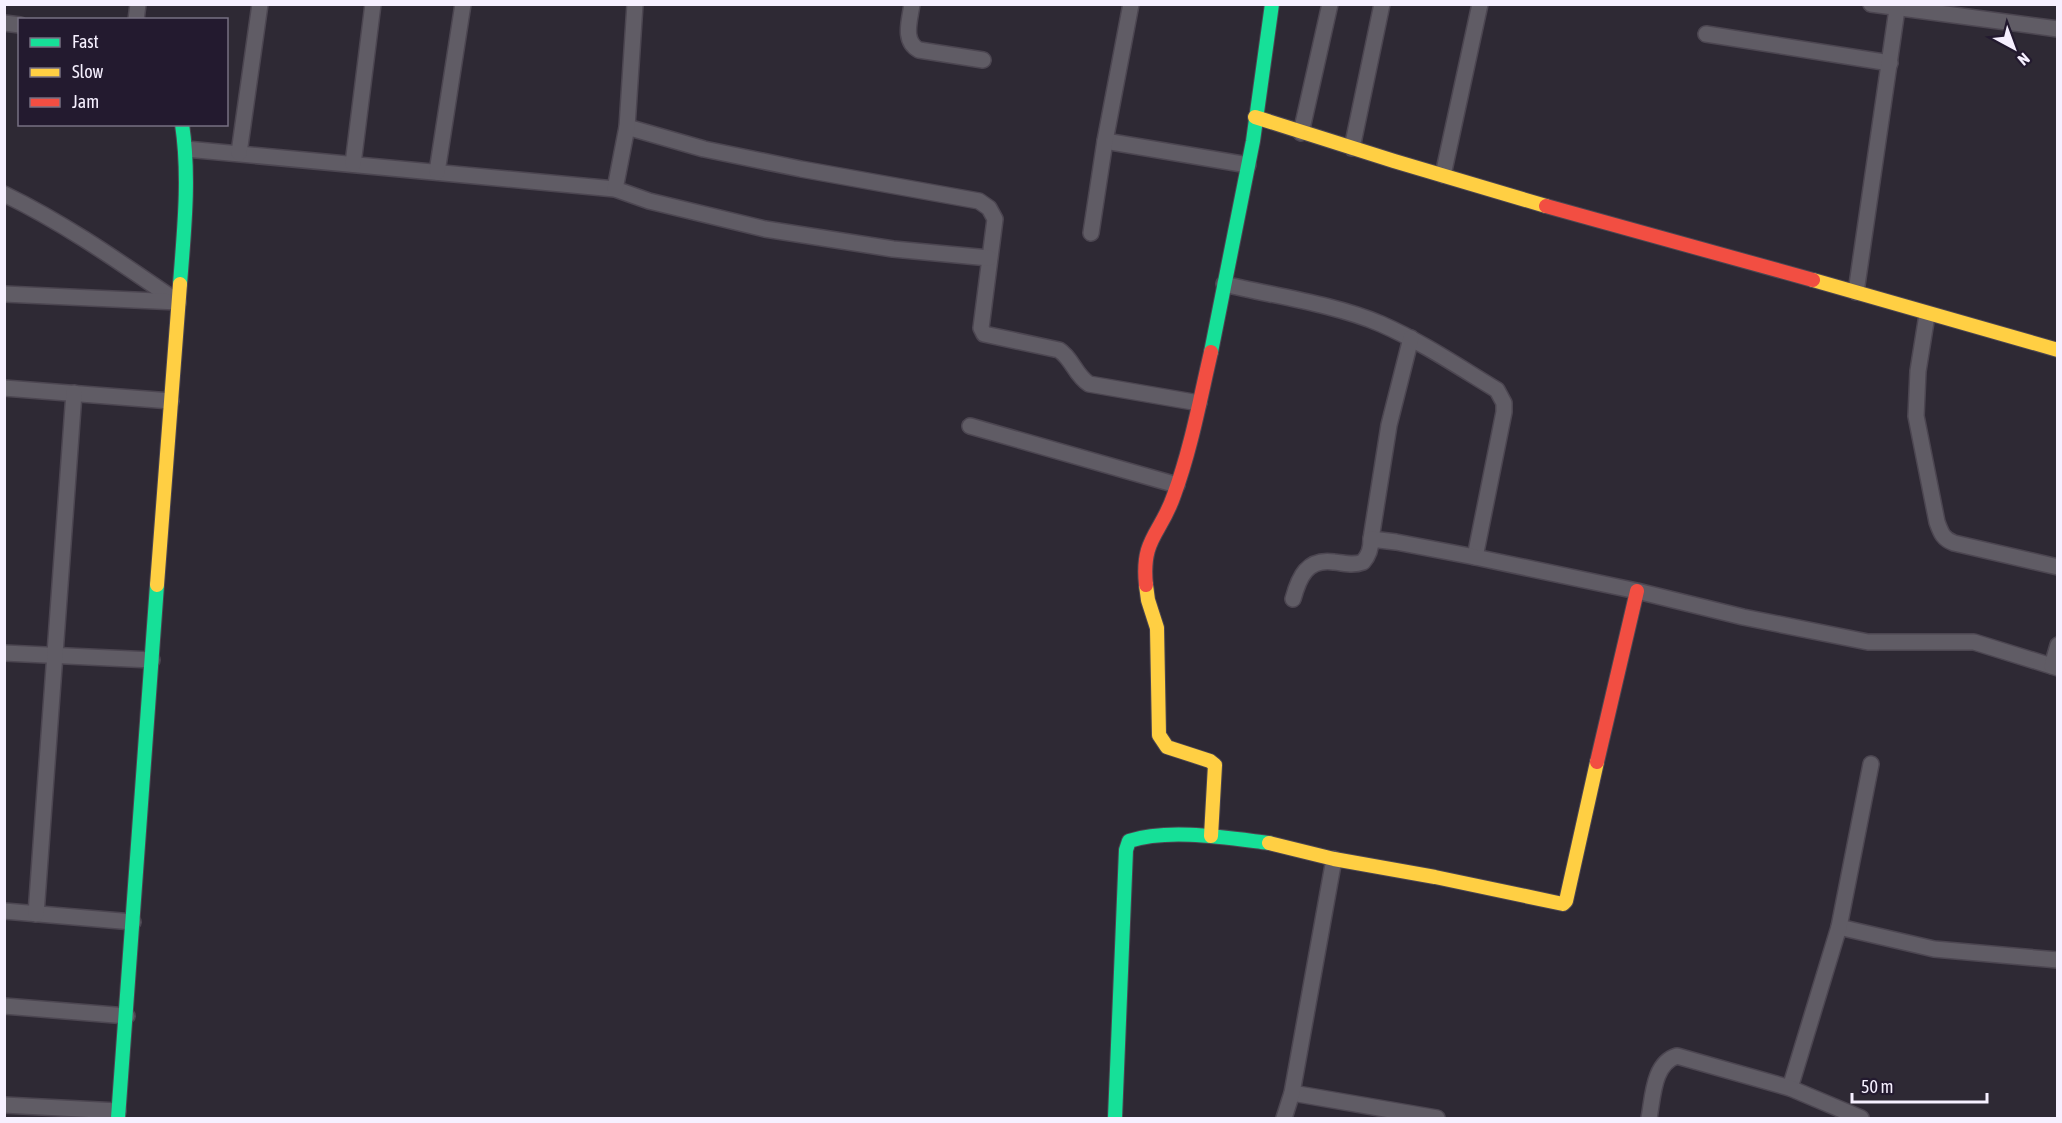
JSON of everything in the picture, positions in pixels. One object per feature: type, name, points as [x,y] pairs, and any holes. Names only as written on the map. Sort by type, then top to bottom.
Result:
[{"type":"street","points":[[239,153],[260,4]]},
{"type":"street","points":[[352,164],[373,4]]},
{"type":"street","points":[[437,172],[463,4]]},
{"type":"street","points":[[615,189],[627,127],[635,4]]},
{"type":"street","points":[[912,4],[909,42],[913,46],[919,50],[983,60]]},
{"type":"street","points":[[1091,233],[1105,141],[1131,4]]},
{"type":"street","points":[[1211,836],[1215,765],[1210,761],[1167,747],[1159,735],[1160,655],[1157,628],[1148,600],[1144,566],[1151,539],[1174,497],[1216,332],[1248,165],[1272,4]]},
{"type":"street","points":[[1301,133],[1330,4]]},
{"type":"street","points":[[1352,148],[1382,4]]},
{"type":"street","points":[[1443,175],[1480,4]]},
{"type":"street","points":[[1871,4],[2058,29]]},
{"type":"street","points":[[1856,292],[1897,9]]},
{"type":"street","points":[[1706,34],[1890,63]]},
{"type":"street","points":[[1255,117],[1301,133],[1595,220],[2058,350]]},
{"type":"street","points":[[4,1105],[24,1112],[118,1115],[186,198],[186,149],[182,126]]},
{"type":"street","points":[[627,127],[704,148],[801,169],[979,201],[989,208],[995,219],[981,328],[986,335],[1059,350],[1066,355],[1078,374],[1089,384],[1199,402]]},
{"type":"street","points":[[1105,141],[1248,165]]},
{"type":"street","points":[[186,149],[615,189],[649,201],[765,229],[893,249],[989,258]]},
{"type":"street","points":[[4,194],[37,209],[75,232],[178,302]]},
{"type":"street","points":[[1224,284],[1348,313],[1380,324],[1411,338],[1497,390],[1504,403],[1504,412],[1475,557]]},
{"type":"street","points":[[4,294],[178,302]]},
{"type":"street","points":[[1927,315],[1918,371],[1916,416],[1936,522],[1941,534],[1946,540],[1954,543],[2058,567]]},
{"type":"street","points":[[1293,599],[1298,578],[1309,567],[1325,561],[1345,564],[1363,562],[1368,556],[1371,549],[1389,425],[1411,338]]},
{"type":"street","points":[[4,388],[171,401]]},
{"type":"street","points":[[36,914],[74,393]]},
{"type":"street","points":[[970,426],[1177,485]]},
{"type":"street","points":[[1371,539],[1475,557],[1638,591],[1743,617],[1868,642],[1974,642],[2055,667],[2058,645]]},
{"type":"street","points":[[1115,1119],[1126,850],[1129,842],[1144,836],[1211,836],[1281,845],[1334,859],[1435,877],[1560,904],[1565,903],[1638,591]]},
{"type":"street","points":[[4,653],[152,660]]},
{"type":"street","points":[[1790,1088],[1839,927],[1871,764]]},
{"type":"street","points":[[1284,1119],[1292,1093],[1334,859]]},
{"type":"street","points":[[4,911],[133,922]]},
{"type":"street","points":[[1839,927],[1934,949],[2058,960]]},
{"type":"street","points":[[4,1006],[127,1016]]},
{"type":"street","points":[[1649,1119],[1660,1070],[1663,1064],[1677,1056],[1790,1088],[1861,1119]]},
{"type":"street","points":[[1292,1093],[1437,1119]]},
{"type":"traffic: fast","points":[[1211,352],[1253,141],[1272,4]]},
{"type":"traffic: fast","points":[[180,284],[186,184],[182,126]]},
{"type":"traffic: fast","points":[[118,1118],[157,585]]},
{"type":"traffic: fast","points":[[1115,1118],[1126,850],[1129,841],[1145,837],[1180,835],[1269,843]]},
{"type":"traffic: slow","points":[[1255,117],[1546,206]]},
{"type":"traffic: slow","points":[[1813,280],[2058,350]]},
{"type":"traffic: slow","points":[[157,585],[180,284]]},
{"type":"traffic: slow","points":[[1146,585],[1157,628],[1159,735],[1167,747],[1210,761],[1215,765],[1211,836]]},
{"type":"traffic: slow","points":[[1269,843],[1334,859],[1435,877],[1563,904],[1566,901],[1597,762]]},
{"type":"traffic: jam","points":[[1546,206],[1813,280]]},
{"type":"traffic: jam","points":[[1146,585],[1145,569],[1149,546],[1169,508],[1180,478],[1211,352]]},
{"type":"traffic: jam","points":[[1597,762],[1637,591]]}]
